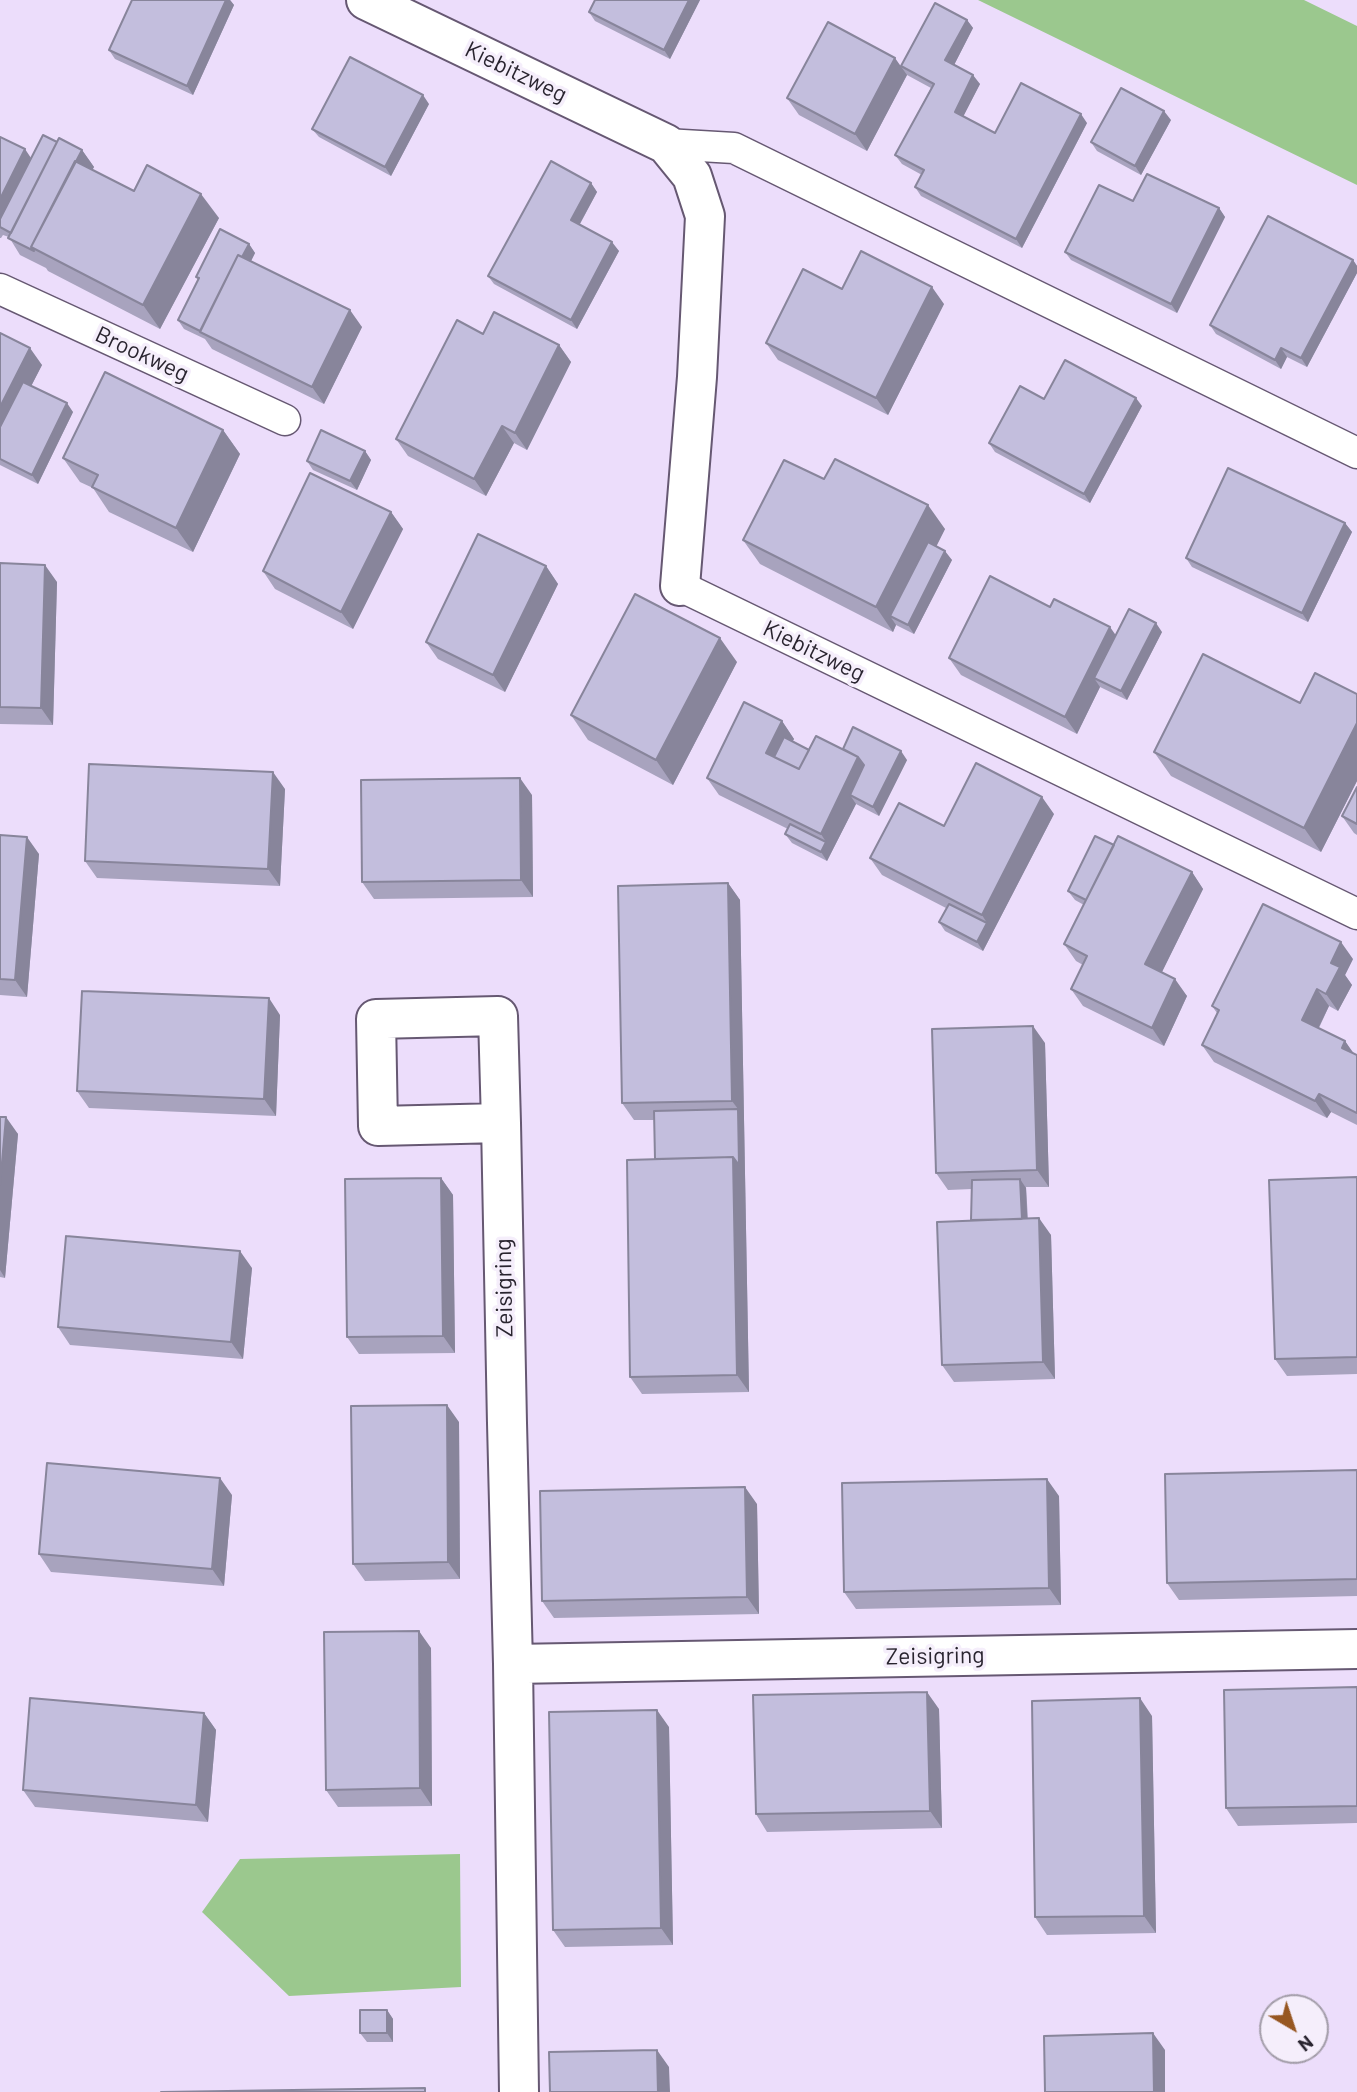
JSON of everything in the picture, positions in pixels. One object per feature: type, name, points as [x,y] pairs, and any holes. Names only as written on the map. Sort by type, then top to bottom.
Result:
[{"type":"street","name":"Kiebitzweg","points":[[366,0],[666,144],[692,176],[705,216],[697,377],[680,586]]},
{"type":"street","name":"Zeisigring","points":[[501,1123],[519,2092]]},
{"type":"street","name":"Zeisigring","points":[[513,1664],[1357,1649]]},
{"type":"lane","name":"Kiebitzweg","points":[[666,144],[734,148],[1357,453]]},
{"type":"lane","name":"Brookweg","points":[[0,289],[285,421]]},
{"type":"lane","name":"Kiebitzweg","points":[[680,586],[1357,914]]},
{"type":"green space","points":[[978,0],[1304,0],[1357,26],[1357,185]]},
{"type":"green space","points":[[460,1854],[461,1987],[289,1996],[202,1912],[240,1859]]},
{"type":"building","points":[[132,0],[226,0],[187,86],[109,50]]},
{"type":"building","points":[[595,0],[689,0],[664,50],[589,12]]},
{"type":"building","points":[[935,3],[967,20],[945,60],[973,75],[955,112],[995,133],[1021,83],[1081,114],[1016,239],[915,187],[924,170],[895,155],[934,84],[901,66]]},
{"type":"building","points":[[828,22],[895,58],[855,134],[787,98]]},
{"type":"building","points":[[350,57],[423,95],[385,167],[312,129]]},
{"type":"building","points":[[1121,88],[1164,111],[1135,166],[1091,142]]},
{"type":"building","points":[[43,135],[57,142],[11,233],[0,227],[0,219]]},
{"type":"building","points":[[0,137],[25,149],[0,199]]},
{"type":"building","points":[[59,138],[82,150],[31,247],[34,251],[8,238]]},
{"type":"building","points":[[75,161],[134,191],[147,165],[201,194],[143,305],[31,247]]},
{"type":"building","points":[[551,161],[591,183],[571,220],[612,242],[571,320],[488,276]]},
{"type":"building","points":[[1147,174],[1219,208],[1171,304],[1065,252],[1099,185],[1133,201]]},
{"type":"building","points":[[1268,216],[1353,260],[1301,358],[1281,348],[1275,360],[1210,325]]},
{"type":"building","points":[[220,229],[249,244],[242,257],[238,255],[200,331],[178,320]]},
{"type":"building","points":[[861,251],[932,287],[876,398],[766,343],[803,269],[842,289]]},
{"type":"building","points":[[238,255],[350,310],[312,387],[200,332]]},
{"type":"building","points":[[494,312],[559,345],[515,433],[502,426],[474,479],[396,439],[457,320],[483,334]]},
{"type":"building","points":[[0,333],[30,348],[0,407]]},
{"type":"building","points":[[1065,360],[1136,398],[1084,494],[989,443],[1020,386],[1044,399]]},
{"type":"building","points":[[105,372],[223,430],[176,528],[92,487],[98,475],[63,458]]},
{"type":"building","points":[[23,382],[67,403],[32,475],[0,459],[0,427]]},
{"type":"building","points":[[321,430],[365,451],[350,481],[307,461]]},
{"type":"building","points":[[835,459],[928,505],[876,607],[743,540],[784,460],[824,479]]},
{"type":"building","points":[[1228,468],[1345,523],[1302,613],[1186,558]]},
{"type":"building","points":[[310,473],[391,512],[341,612],[263,571]]},
{"type":"building","points":[[478,534],[546,566],[493,675],[426,642]]},
{"type":"building","points":[[928,542],[945,551],[908,625],[890,616]]},
{"type":"building","points":[[0,563],[45,565],[41,708],[0,707]]},
{"type":"building","points":[[990,576],[1050,607],[1054,599],[1110,627],[1065,717],[949,658]]},
{"type":"building","points":[[635,594],[720,638],[656,760],[571,715]]},
{"type":"building","points":[[1129,609],[1156,623],[1121,691],[1094,678]]},
{"type":"building","points":[[1203,654],[1300,703],[1315,673],[1357,694],[1357,723],[1304,828],[1154,752]]},
{"type":"building","points":[[744,702],[782,721],[766,753],[799,769],[816,736],[858,757],[821,834],[707,778]]},
{"type":"building","points":[[853,727],[901,751],[873,807],[850,795],[864,765],[858,757],[843,749]]},
{"type":"building","points":[[784,737],[809,750],[799,769],[774,757]]},
{"type":"building","points":[[976,763],[1042,797],[982,915],[870,858],[899,803],[944,826]]},
{"type":"building","points":[[89,764],[273,772],[268,869],[85,861]]},
{"type":"building","points":[[520,778],[521,880],[362,882],[361,780]]},
{"type":"building","points":[[1357,787],[1357,824],[1342,816]]},
{"type":"building","points":[[790,824],[826,842],[821,852],[785,834]]},
{"type":"building","points":[[0,835],[27,837],[15,980],[0,979]]},
{"type":"building","points":[[1095,836],[1114,845],[1086,900],[1068,891]]},
{"type":"building","points":[[1118,836],[1192,872],[1145,964],[1175,979],[1152,1028],[1071,989],[1087,956],[1064,944]]},
{"type":"building","points":[[728,883],[732,1101],[622,1103],[618,886]]},
{"type":"building","points":[[949,904],[987,923],[977,942],[939,922]]},
{"type":"building","points":[[1263,904],[1341,942],[1331,963],[1340,967],[1326,994],[1317,989],[1302,1020],[1345,1041],[1342,1048],[1357,1055],[1357,1113],[1319,1094],[1315,1101],[1202,1045],[1219,1010],[1212,1006]]},
{"type":"building","points":[[82,991],[269,998],[264,1099],[77,1091]]},
{"type":"building","points":[[1033,1026],[1037,1170],[936,1173],[932,1029]]},
{"type":"building","points":[[738,1109],[739,1165],[733,1157],[655,1159],[654,1111]]},
{"type":"building","points":[[0,1117],[6,1117],[0,1185]]},
{"type":"building","points":[[733,1157],[737,1375],[630,1377],[627,1160]]},
{"type":"building","points":[[1357,1177],[1357,1357],[1275,1359],[1269,1180]]},
{"type":"building","points":[[441,1178],[443,1336],[347,1337],[345,1179]]},
{"type":"building","points":[[1020,1179],[1022,1219],[971,1220],[972,1180]]},
{"type":"building","points":[[1039,1218],[1043,1362],[942,1365],[937,1222]]},
{"type":"building","points":[[66,1236],[240,1251],[231,1342],[58,1327]]},
{"type":"building","points":[[447,1405],[448,1562],[353,1564],[351,1406]]},
{"type":"building","points":[[47,1463],[220,1478],[212,1569],[39,1554]]},
{"type":"building","points":[[1357,1470],[1357,1579],[1167,1583],[1165,1474]]},
{"type":"building","points":[[1047,1479],[1049,1588],[844,1592],[842,1483]]},
{"type":"building","points":[[745,1487],[747,1597],[542,1601],[540,1491]]},
{"type":"building","points":[[419,1631],[420,1788],[326,1790],[324,1632]]},
{"type":"building","points":[[1357,1687],[1357,1806],[1226,1808],[1224,1690]]},
{"type":"building","points":[[927,1692],[930,1811],[756,1814],[753,1695]]},
{"type":"building","points":[[30,1698],[204,1713],[196,1805],[23,1790]]},
{"type":"building","points":[[1140,1698],[1144,1916],[1035,1917],[1032,1701]]},
{"type":"building","points":[[657,1710],[661,1928],[553,1930],[549,1712]]},
{"type":"building","points":[[360,2010],[387,2010],[387,2033],[360,2033]]},
{"type":"building","points":[[1153,2033],[1154,2092],[1045,2092],[1044,2036]]},
{"type":"building","points":[[657,2050],[658,2092],[550,2092],[549,2052]]},
{"type":"building","points":[[425,2088],[425,2092],[161,2092]]}]
